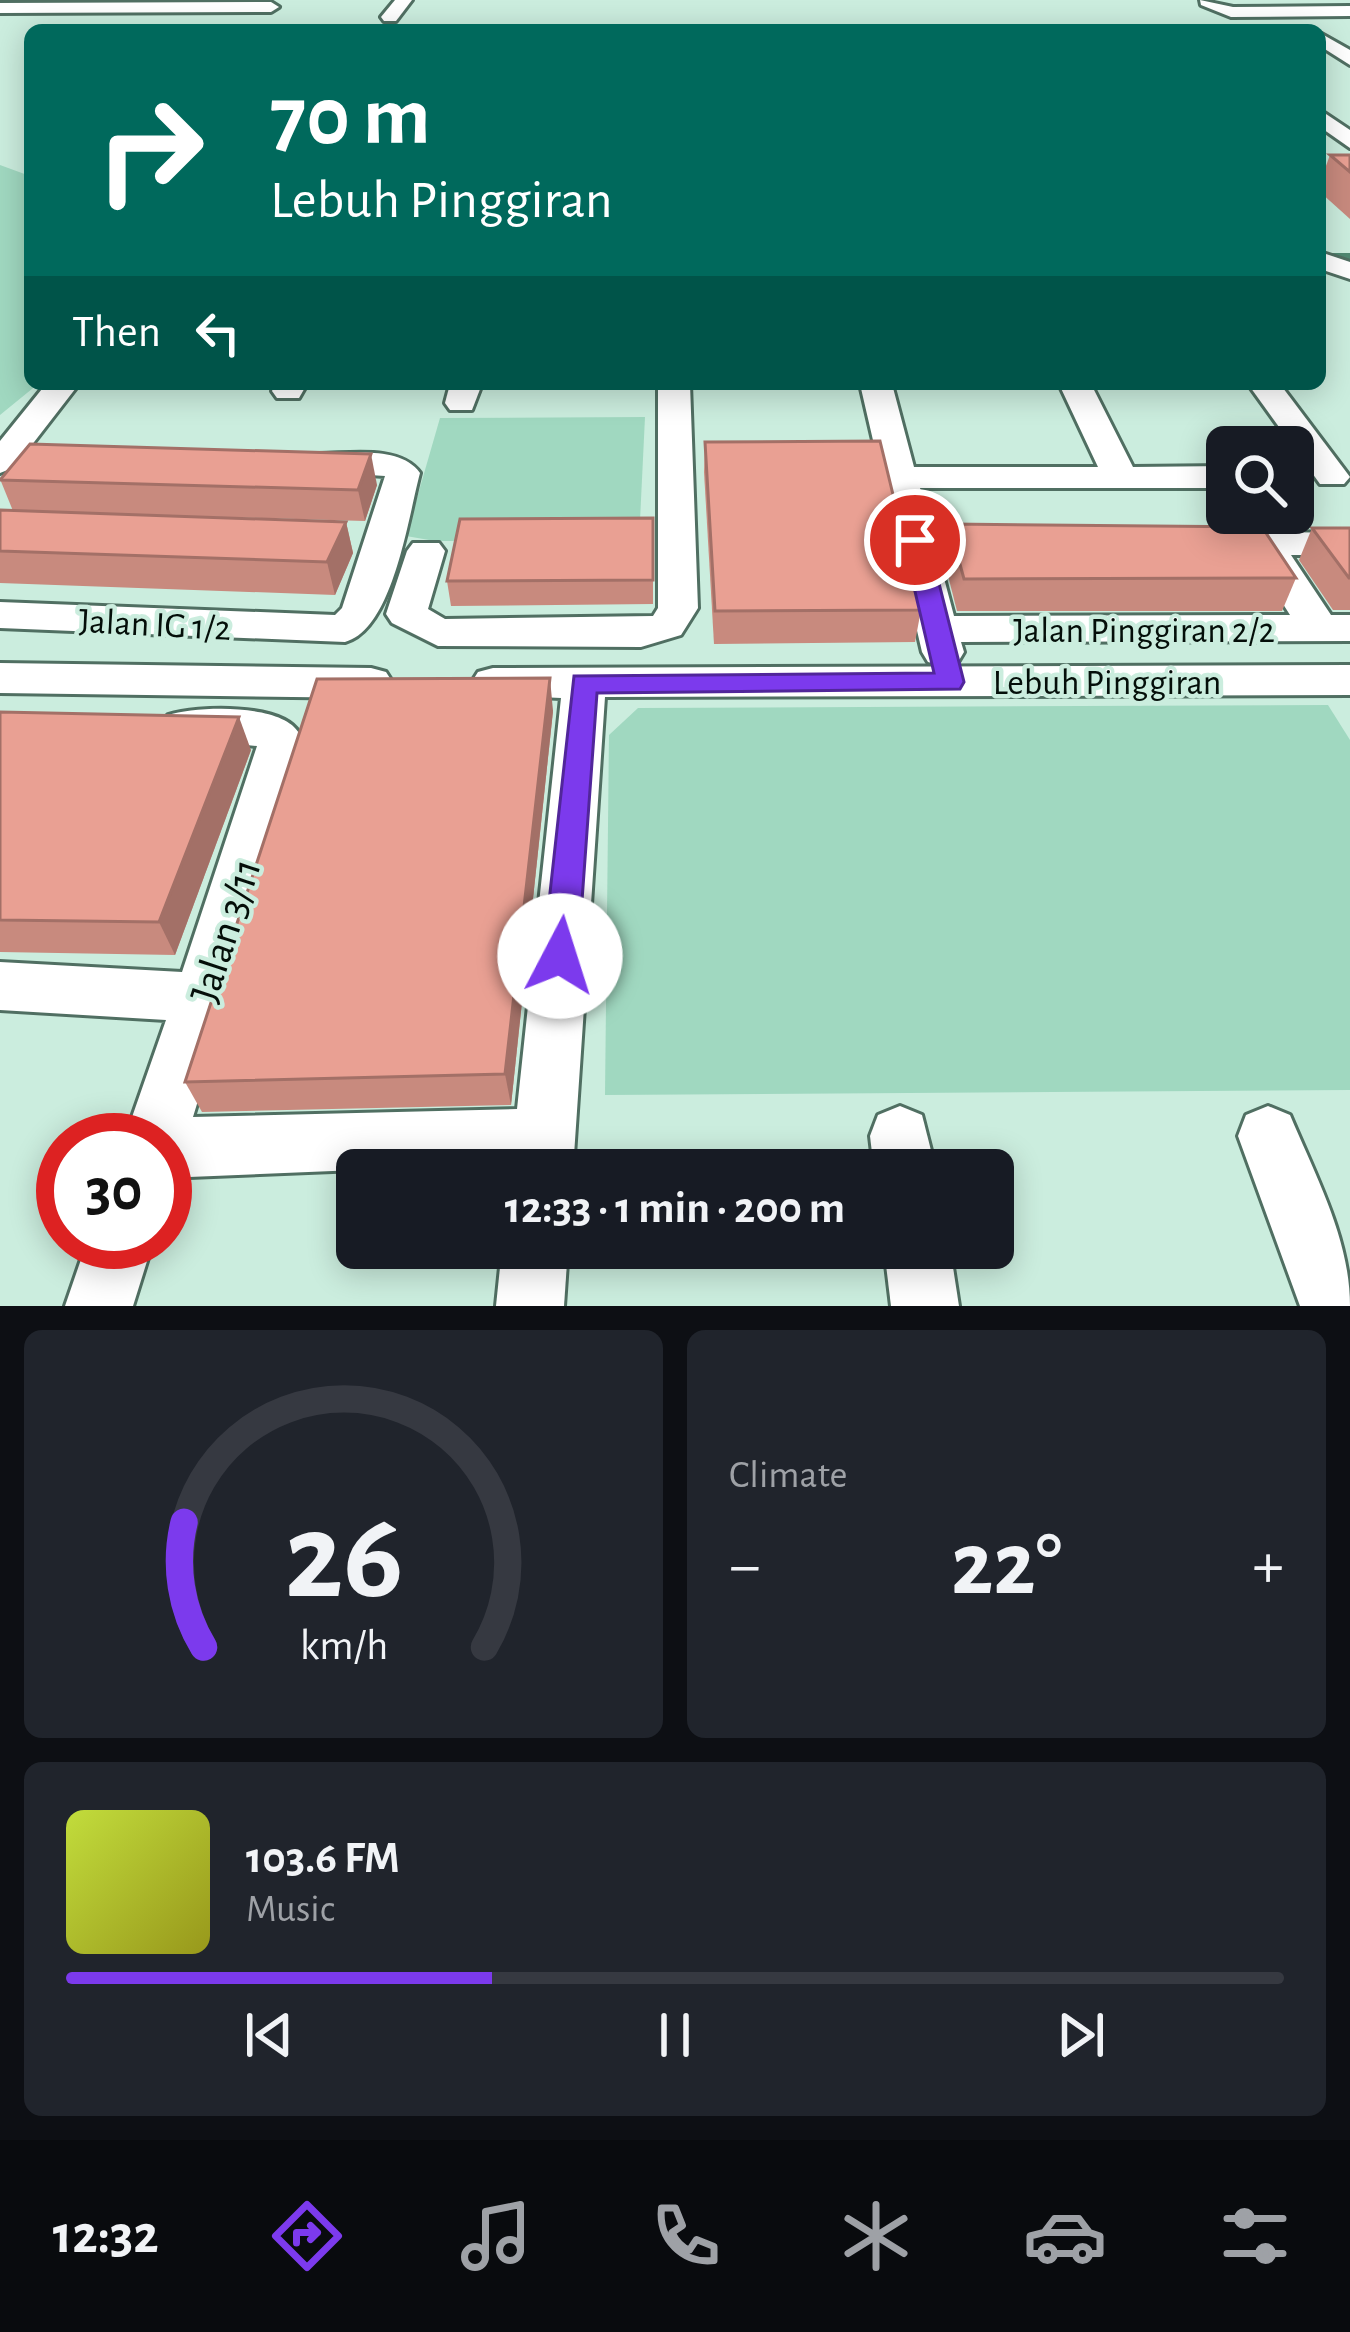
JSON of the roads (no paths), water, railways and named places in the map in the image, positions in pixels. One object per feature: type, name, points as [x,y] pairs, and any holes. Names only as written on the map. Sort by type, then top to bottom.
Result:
[{"type":"street","points":[[390,17],[404,0]]},
{"type":"street","points":[[1207,2],[1231,12],[1350,11]]},
{"type":"street","points":[[0,8],[257,4]]},
{"type":"street","points":[[1326,121],[1350,141]]},
{"type":"street","points":[[3,459],[58,390]]},
{"type":"street","points":[[426,551],[406,614],[438,632],[641,633],[667,626],[678,608],[674,390]]},
{"type":"street","points":[[877,390],[950,682]]},
{"type":"street","points":[[1079,390],[1120,476]]},
{"type":"street","points":[[1269,390],[1341,477]]},
{"type":"street","points":[[3,459],[120,459]]},
{"type":"street","name":"Jalan IG 1/2","points":[[0,615],[345,629],[361,614],[369,538],[403,473],[394,466],[280,463]]},
{"type":"street","points":[[899,478],[1206,479]]},
{"type":"street","points":[[1171,543],[1221,534]]},
{"type":"street","points":[[1259,534],[1335,628]]},
{"type":"street","points":[[1290,534],[1350,544]]},
{"type":"street","points":[[915,540],[1031,542]]},
{"type":"street","name":"Jalan Pinggiran 2/2","points":[[938,629],[1335,628]]},
{"type":"street","points":[[0,679],[405,683]]},
{"type":"street","name":"Lebuh Pinggiran","points":[[450,683],[1350,680]]},
{"type":"street","points":[[543,1149],[584,683]]},
{"type":"street","name":"Jalan 3/11","points":[[147,725],[262,727],[280,739],[278,761],[163,1113]]},
{"type":"street","points":[[0,986],[203,998]]},
{"type":"street","points":[[1268,1136],[1334,1306]]},
{"type":"street","points":[[192,1148],[336,1151]]},
{"type":"street","points":[[99,1306],[111,1269]]},
{"type":"street","points":[[530,1306],[533,1269]]},
{"type":"street","points":[[920,1269],[926,1306]]},
{"type":"waterway","points":[[1326,256],[1350,256]]}]
